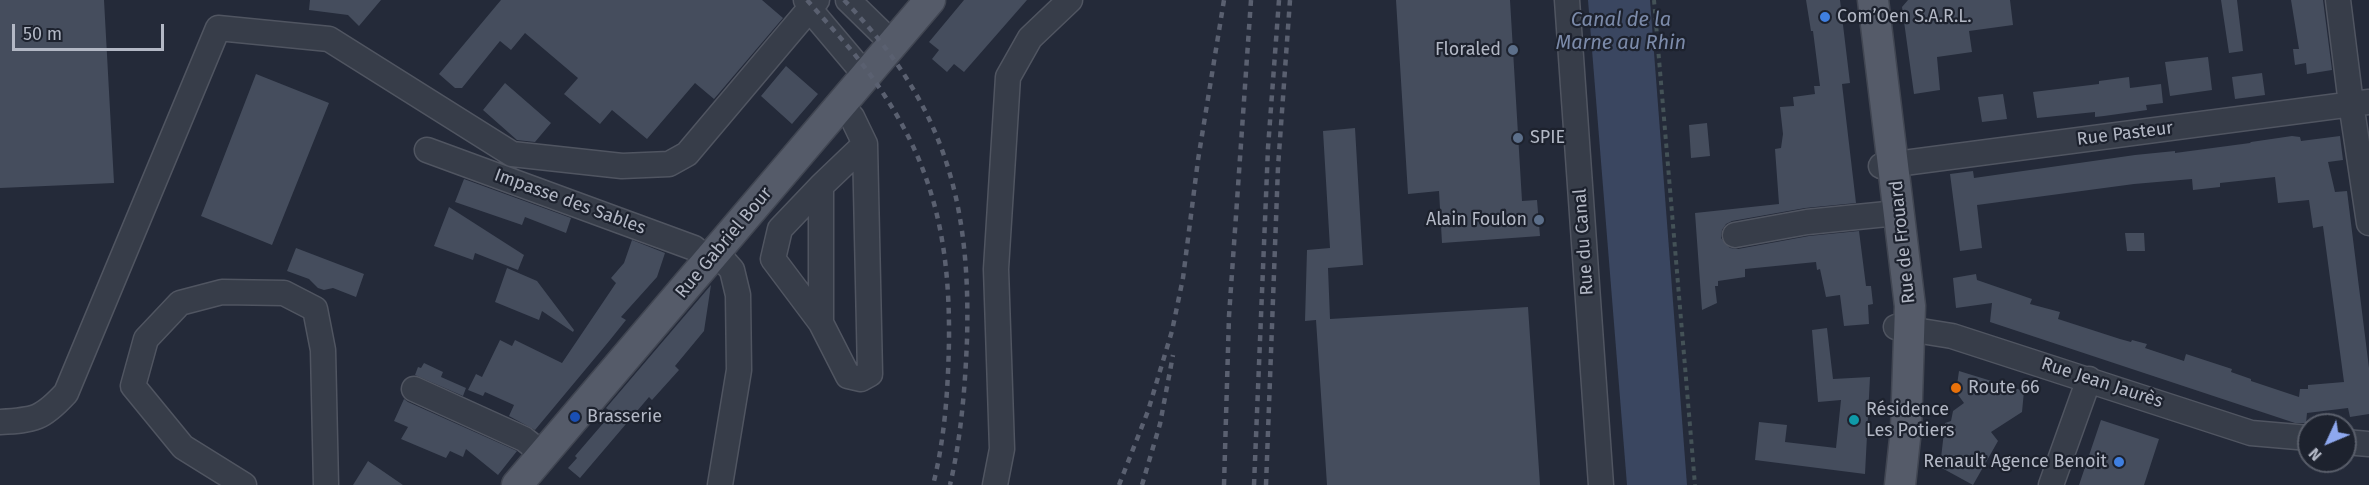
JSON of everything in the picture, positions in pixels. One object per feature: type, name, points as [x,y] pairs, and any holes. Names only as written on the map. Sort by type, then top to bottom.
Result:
[{"type":"main road","name":"Rue Gabriel Bour","points":[[517,485],[930,0]]},
{"type":"main road","name":"Rue de Frouard","points":[[1860,0],[1911,306],[1903,327],[1887,485]]},
{"type":"main road","name":"Rue de Frouard","points":[[1874,0],[1888,165],[1887,214],[1896,305],[1903,327],[1906,429],[1900,485]]},
{"type":"street","points":[[848,0],[893,44]]},
{"type":"street","points":[[995,485],[1002,449],[996,269],[1008,76],[1030,38],[1070,0]]},
{"type":"street","name":"Rue du Canal","points":[[1567,0],[1601,485]]},
{"type":"street","points":[[2338,0],[2360,103],[2369,223]]},
{"type":"street","points":[[0,422],[29,420],[49,411],[66,393],[218,27],[329,39],[512,154],[622,166],[669,164],[687,154],[811,3],[866,76]]},
{"type":"street","name":"Rue Pasteur","points":[[1888,165],[2360,103]]},
{"type":"street","points":[[842,105],[852,117],[865,144],[870,374],[861,380],[848,376],[821,323],[773,259],[780,229],[865,144]]},
{"type":"street","name":"Impasse des Sables","points":[[427,150],[713,257]]},
{"type":"street","points":[[821,186],[821,323]]},
{"type":"street","points":[[1735,235],[1807,222],[1887,214]]},
{"type":"street","points":[[713,257],[732,270],[738,295],[739,370],[720,485]]},
{"type":"street","points":[[244,485],[183,447],[133,386],[146,339],[173,310],[180,303],[222,292],[284,293],[315,309],[323,350],[326,485]]},
{"type":"street","name":"Rue Jean Jaurès","points":[[1903,327],[1952,336],[2251,433],[2297,437]]},
{"type":"street","points":[[2051,485],[2089,379]]},
{"type":"street","points":[[414,389],[524,439],[544,454]]},
{"type":"path","points":[[1654,0],[1695,485]]},
{"type":"water","name":"Canal de la Marne au Rhin","points":[[1588,0],[1650,0],[1687,485],[1627,485]]},
{"type":"building","points":[[0,0],[104,0],[114,183],[0,188]]},
{"type":"building","points":[[310,0],[381,0],[359,26],[348,15],[309,10]]},
{"type":"building","points":[[501,0],[762,0],[783,18],[714,99],[695,83],[647,139],[612,110],[600,124],[564,94],[578,78],[525,33],[511,50],[500,41],[462,88],[455,88],[439,74]]},
{"type":"building","points":[[964,0],[1027,0],[964,72],[954,64],[947,72],[932,59],[939,50],[929,42]]},
{"type":"building","points":[[1396,0],[1510,0],[1522,201],[1537,200],[1540,236],[1442,243],[1439,191],[1408,194]]},
{"type":"building","points":[[1806,0],[1840,0],[1850,83],[1842,84],[1856,203],[1805,208],[1732,221],[1722,230],[1721,238],[1730,248],[1738,249],[1809,236],[1859,231],[1866,286],[1871,286],[1873,304],[1868,305],[1869,324],[1844,326],[1840,295],[1826,297],[1820,269],[1817,270],[1816,262],[1745,269],[1745,277],[1718,281],[1718,286],[1715,286],[1717,303],[1702,310],[1695,213],[1779,204],[1775,149],[1781,148],[1783,134],[1780,107],[1794,106],[1793,97],[1815,94],[1814,86],[1820,86],[1813,31],[1811,31]]},
{"type":"building","points":[[1908,0],[2010,0],[2013,25],[1969,31],[1972,52],[1937,57],[1940,90],[1914,94],[1902,7]]},
{"type":"building","points":[[2221,0],[2237,0],[2243,51],[2229,53]]},
{"type":"building","points":[[2291,0],[2323,0],[2332,70],[2307,74],[2306,63],[2295,65],[2293,49],[2299,49]]},
{"type":"building","points":[[2208,57],[2212,90],[2170,96],[2165,62]]},
{"type":"building","points":[[786,66],[818,94],[792,124],[761,96]]},
{"type":"building","points":[[2262,73],[2265,95],[2235,99],[2232,77]]},
{"type":"building","points":[[256,74],[329,103],[272,245],[201,216]]},
{"type":"building","points":[[2129,77],[2130,88],[2161,84],[2163,103],[2146,105],[2147,110],[2104,116],[2095,117],[2095,112],[2037,118],[2033,92],[2099,84],[2099,81]]},
{"type":"building","points":[[505,83],[551,123],[535,142],[517,140],[483,110]]},
{"type":"building","points":[[2003,94],[2007,119],[1982,122],[1978,97]]},
{"type":"building","points":[[1707,123],[1710,156],[1691,158],[1689,125]]},
{"type":"building","points":[[1355,128],[1363,265],[1328,268],[1330,319],[1528,307],[1540,485],[1327,485],[1316,320],[1305,321],[1307,250],[1330,248],[1323,131]]},
{"type":"building","points":[[2292,136],[2300,137],[2301,141],[2340,136],[2343,160],[2328,162],[2335,192],[2347,191],[2369,368],[2369,414],[2357,416],[2357,413],[2349,413],[2348,408],[2297,413],[2297,423],[2295,423],[1990,322],[1992,303],[1956,308],[1953,278],[1976,274],[1977,280],[2032,299],[2030,304],[2060,312],[2058,319],[2120,339],[2147,344],[2145,348],[2184,361],[2186,354],[2232,369],[2231,372],[2251,379],[2251,381],[2299,397],[2300,389],[2308,389],[2308,385],[2344,382],[2323,226],[2313,228],[2309,200],[2278,203],[2275,177],[2220,183],[2220,187],[2193,190],[2192,179],[2134,184],[1977,205],[1982,248],[1960,251],[1950,174],[1973,171],[1974,178],[2135,155],[2175,151],[2175,153]]},
{"type":"building","points":[[464,179],[571,218],[566,233],[525,217],[522,225],[455,202]]},
{"type":"building","points":[[449,207],[524,255],[518,270],[475,253],[473,260],[434,246]]},
{"type":"building","points":[[2125,233],[2144,233],[2145,251],[2127,251]]},
{"type":"building","points":[[632,240],[665,253],[657,277],[621,317],[626,320],[535,430],[509,416],[514,405],[485,392],[483,396],[468,390],[476,374],[482,377],[500,340],[512,346],[515,340],[562,363],[616,283],[611,278],[624,263]]},
{"type":"building","points":[[296,248],[364,274],[356,297],[333,288],[324,290],[318,288],[309,279],[287,271]]},
{"type":"building","points":[[507,268],[537,281],[574,330],[573,332],[542,311],[539,320],[495,302]]},
{"type":"building","points":[[711,285],[704,331],[675,366],[679,370],[652,400],[649,397],[580,478],[568,468],[577,458],[575,456],[612,413],[606,408]]},
{"type":"building","name":"Résidence Les Potiers","points":[[1827,328],[1833,379],[1870,377],[1865,474],[1755,460],[1759,422],[1787,425],[1785,442],[1836,448],[1841,400],[1818,402],[1812,330]]},
{"type":"building","points":[[424,363],[443,372],[441,377],[466,388],[463,396],[415,375],[418,367],[421,368]]},
{"type":"building","points":[[1959,371],[2024,391],[2022,412],[1991,432],[1998,441],[1973,485],[1940,467],[1945,423],[1951,421],[1953,411],[1964,403],[1956,392]]},
{"type":"building","points":[[404,399],[517,451],[498,475],[466,449],[463,457],[450,451],[446,458],[401,439],[408,427],[394,421]]},
{"type":"building","name":"Renault Agence Benoit","points":[[2101,420],[2159,439],[2144,485],[2079,485]]},
{"type":"building","points":[[368,461],[403,485],[353,485]]},
{"type":"railway","points":[[807,0],[862,63],[891,105],[908,136],[933,200],[946,267],[949,341],[945,413],[933,485]]},
{"type":"railway","points":[[844,0],[878,38],[906,77],[927,116],[944,156],[956,198],[967,289],[967,340],[962,413],[950,485]]},
{"type":"railway","points":[[1119,485],[1148,411],[1172,331],[1183,278],[1198,160],[1224,0]]},
{"type":"railway","points":[[1224,485],[1229,316],[1251,0]]},
{"type":"railway","points":[[1254,485],[1268,148],[1279,0]]},
{"type":"railway","points":[[1266,485],[1278,167],[1290,0]]},
{"type":"railway","points":[[1142,485],[1160,424],[1173,355]]},
{"type":"place","name":"Com’Oen S.A.R.L.","points":[[1825,17]]},
{"type":"place","name":"Floraled","points":[[1513,50]]},
{"type":"place","name":"SPIE","points":[[1518,138]]},
{"type":"place","name":"Alain Foulon","points":[[1539,220]]},
{"type":"place","name":"Route 66","points":[[1956,388]]},
{"type":"place","name":"Brasserie","points":[[575,417]]},
{"type":"place","name":"Résidence Les Potiers","points":[[1854,420]]},
{"type":"place","name":"Renault Agence Benoit","points":[[2119,462]]}]
